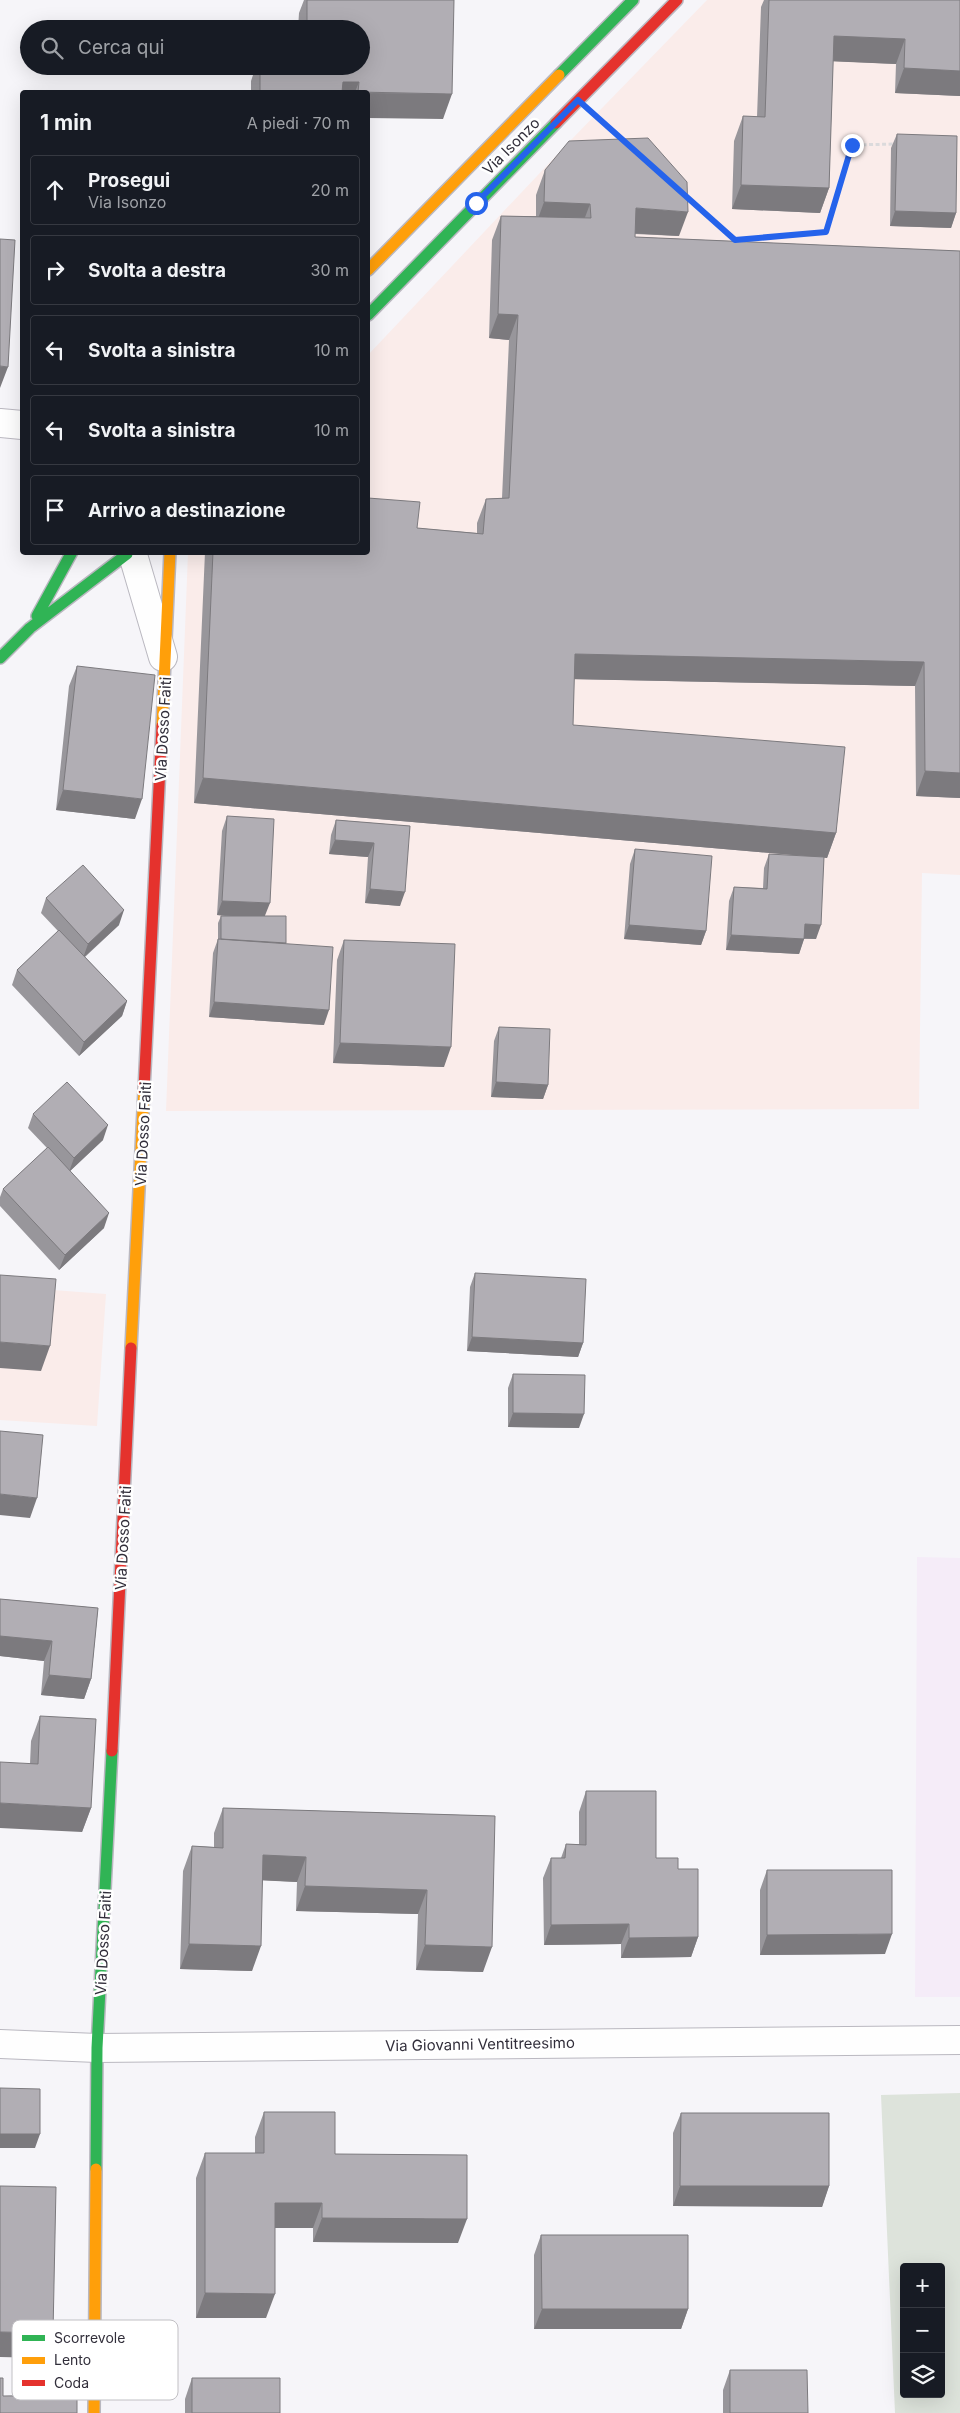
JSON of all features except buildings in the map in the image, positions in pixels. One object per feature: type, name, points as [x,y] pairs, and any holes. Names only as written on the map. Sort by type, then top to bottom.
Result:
[{"type":"street","name":"Via Isonzo","points":[[370,268],[633,0]]},
{"type":"street","name":"Via Isonzo","points":[[370,313],[677,0]]},
{"type":"street","points":[[0,424],[20,425]]},
{"type":"street","points":[[30,628],[70,555]]},
{"type":"street","points":[[0,658],[30,628],[132,555]]},
{"type":"street","name":"Via Dosso Faiti","points":[[133,555],[166,664]]},
{"type":"street","name":"Via Dosso Faiti","points":[[95,2320],[97,2048],[170,555]]},
{"type":"street","name":"Via Giovanni Ventitreesimo","points":[[0,2044],[97,2048],[960,2040]]},
{"type":"street","name":"Via Dosso Faiti","points":[[94,2400],[94,2413]]},
{"type":"path","points":[[578,100],[628,144]]},
{"type":"path","points":[[678,189],[735,240],[826,232],[852,145],[901,144]]},
{"type":"shaded area","points":[[707,0],[960,0],[960,875],[922,873],[919,1109],[166,1111],[188,555],[370,555],[370,353],[570,141]]},
{"type":"shaded area","points":[[0,1286],[106,1294],[97,1426],[0,1420]]},
{"type":"shaded area","points":[[917,1557],[960,1558],[960,1997],[915,1997]]},
{"type":"shaded area","points":[[960,2093],[960,2413],[895,2413],[881,2095]]},
{"type":"traffic: fast","points":[[559,75],[633,0]]},
{"type":"traffic: fast","points":[[370,313],[556,123]]},
{"type":"traffic: fast","points":[[37,616],[70,555]]},
{"type":"traffic: fast","points":[[0,658],[30,628],[126,555]]},
{"type":"traffic: fast","points":[[96,2169],[97,2048],[112,1751]]},
{"type":"traffic: slow","points":[[370,268],[559,75]]},
{"type":"traffic: slow","points":[[162,726],[170,555]]},
{"type":"traffic: slow","points":[[131,1348],[144,1090]]},
{"type":"traffic: slow","points":[[95,2320],[96,2169]]},
{"type":"traffic: slow","points":[[94,2400],[94,2413]]},
{"type":"traffic: jam","points":[[556,123],[677,0]]},
{"type":"traffic: jam","points":[[144,1090],[162,726]]},
{"type":"traffic: jam","points":[[112,1751],[131,1348]]},
{"type":"route","points":[[476,203],[578,100],[735,240],[826,232],[852,145]]}]
